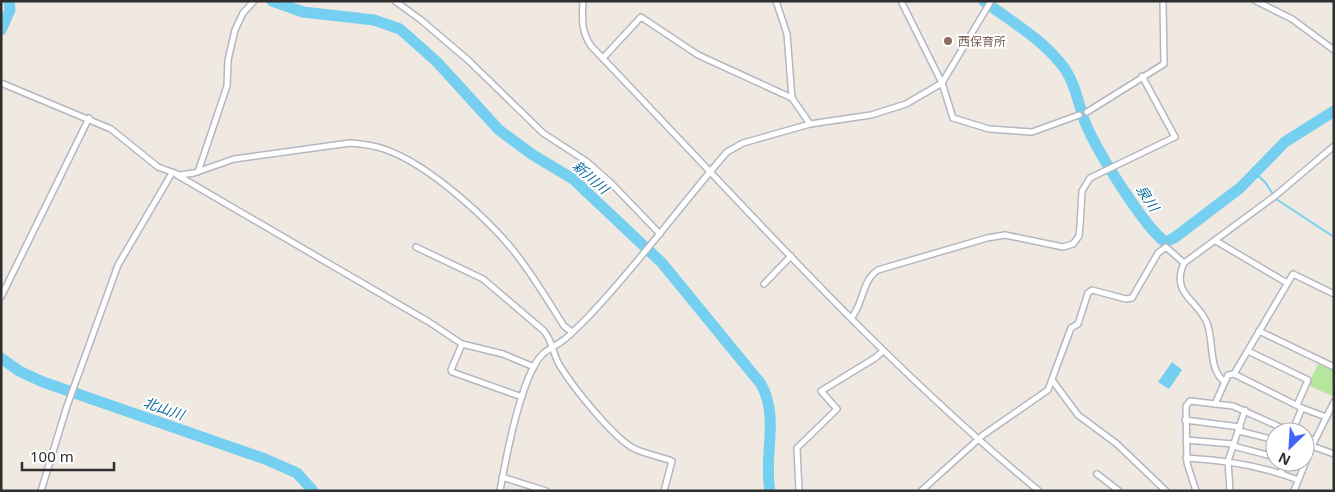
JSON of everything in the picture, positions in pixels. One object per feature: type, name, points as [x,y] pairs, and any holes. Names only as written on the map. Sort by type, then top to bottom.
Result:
[{"type":"street","points":[[198,172],[227,86],[228,60],[235,30],[246,9],[254,1]]},
{"type":"street","points":[[394,1],[421,20],[468,60],[543,133],[586,161],[611,183],[660,234]]},
{"type":"street","points":[[584,1],[582,24],[584,36],[603,58],[790,256],[883,350],[978,440],[1039,491]]},
{"type":"street","points":[[776,1],[788,43],[789,85],[792,98],[810,124]]},
{"type":"street","points":[[901,1],[942,83],[953,118],[989,129],[1032,132],[1079,115]]},
{"type":"street","points":[[1087,112],[1164,64],[1163,1]]},
{"type":"street","points":[[1256,1],[1292,20],[1334,50]]},
{"type":"street","points":[[500,491],[522,397],[534,367],[542,354],[572,332],[638,260],[710,171],[733,148],[810,124],[871,115],[906,104],[942,83],[991,2]]},
{"type":"street","points":[[603,58],[641,17],[698,55],[792,98]]},
{"type":"street","points":[[851,318],[859,307],[867,281],[878,270],[987,238],[1006,236],[1063,247],[1074,244],[1079,236],[1085,184],[1090,178],[1176,137],[1142,76]]},
{"type":"street","points":[[1,83],[89,118],[123,136],[158,167],[174,174],[429,322],[462,344],[503,354],[534,367]]},
{"type":"street","points":[[1,297],[89,118]]},
{"type":"street","points":[[174,174],[198,172],[234,159],[350,143],[366,144],[386,149],[441,182],[462,198],[521,260],[564,326],[572,332]]},
{"type":"street","points":[[1225,382],[1222,380],[1215,364],[1207,323],[1181,287],[1180,273],[1184,263],[1274,197],[1334,146]]},
{"type":"street","points":[[41,491],[67,406],[118,265],[174,174]]},
{"type":"street","points":[[1216,241],[1288,282]]},
{"type":"street","points":[[416,247],[482,279],[544,331],[552,345],[558,364],[572,384],[624,442],[635,449],[672,461],[664,491]]},
{"type":"street","points":[[921,491],[978,440],[1048,390],[1071,328],[1078,324],[1088,293],[1092,290],[1126,299],[1132,298],[1158,253],[1166,248],[1184,263]]},
{"type":"street","points":[[764,284],[790,256]]},
{"type":"street","points":[[1234,374],[1294,274],[1334,294]]},
{"type":"street","points":[[1259,331],[1334,366]]},
{"type":"street","points":[[462,344],[451,370],[452,372],[522,397]]},
{"type":"street","points":[[799,491],[796,448],[837,409],[821,392],[875,358],[883,350]]},
{"type":"street","points":[[1248,351],[1308,380],[1296,405]]},
{"type":"street","points":[[1215,404],[1228,375],[1234,374],[1302,408],[1326,417]]},
{"type":"street","points":[[1052,380],[1078,415],[1117,444],[1166,491]]},
{"type":"street","points":[[1196,491],[1186,458],[1186,406],[1190,402],[1233,406],[1271,422]]},
{"type":"street","points":[[1315,438],[1334,402]]},
{"type":"street","points":[[1296,422],[1302,408]]},
{"type":"street","points":[[1230,491],[1228,461],[1245,410]]},
{"type":"street","points":[[1185,420],[1240,429],[1265,437]]},
{"type":"street","points":[[1186,440],[1233,445],[1265,454]]},
{"type":"street","points":[[1315,447],[1334,454]]},
{"type":"street","points":[[1186,458],[1228,461],[1281,473],[1298,480]]},
{"type":"street","points":[[1294,491],[1301,472]]},
{"type":"street","points":[[1097,474],[1119,491]]},
{"type":"street","points":[[502,477],[546,491]]},
{"type":"green space","points":[[1318,364],[1334,371],[1332,396],[1308,385]]},
{"type":"water","points":[[1172,362],[1182,370],[1169,389],[1158,382]]},
{"type":"waterway","name":"北山川","points":[[1,30],[10,10],[9,1]]},
{"type":"waterway","name":"新川川","points":[[272,1],[303,12],[374,20],[400,29],[437,62],[499,130],[533,155],[573,179],[662,263],[761,384],[767,397],[769,410],[768,477],[770,491]]},
{"type":"waterway","name":"泉川","points":[[984,1],[1037,40],[1065,69],[1074,88],[1085,122],[1099,150],[1133,204],[1165,242],[1174,238],[1240,188],[1285,142],[1334,111]]},
{"type":"waterway","points":[[1255,173],[1265,182],[1276,199],[1334,237]]},
{"type":"waterway","name":"北山川","points":[[1,358],[19,371],[43,382],[265,459],[297,473],[313,491]]},
{"type":"place","name":"西保育所","points":[[948,41]]}]
